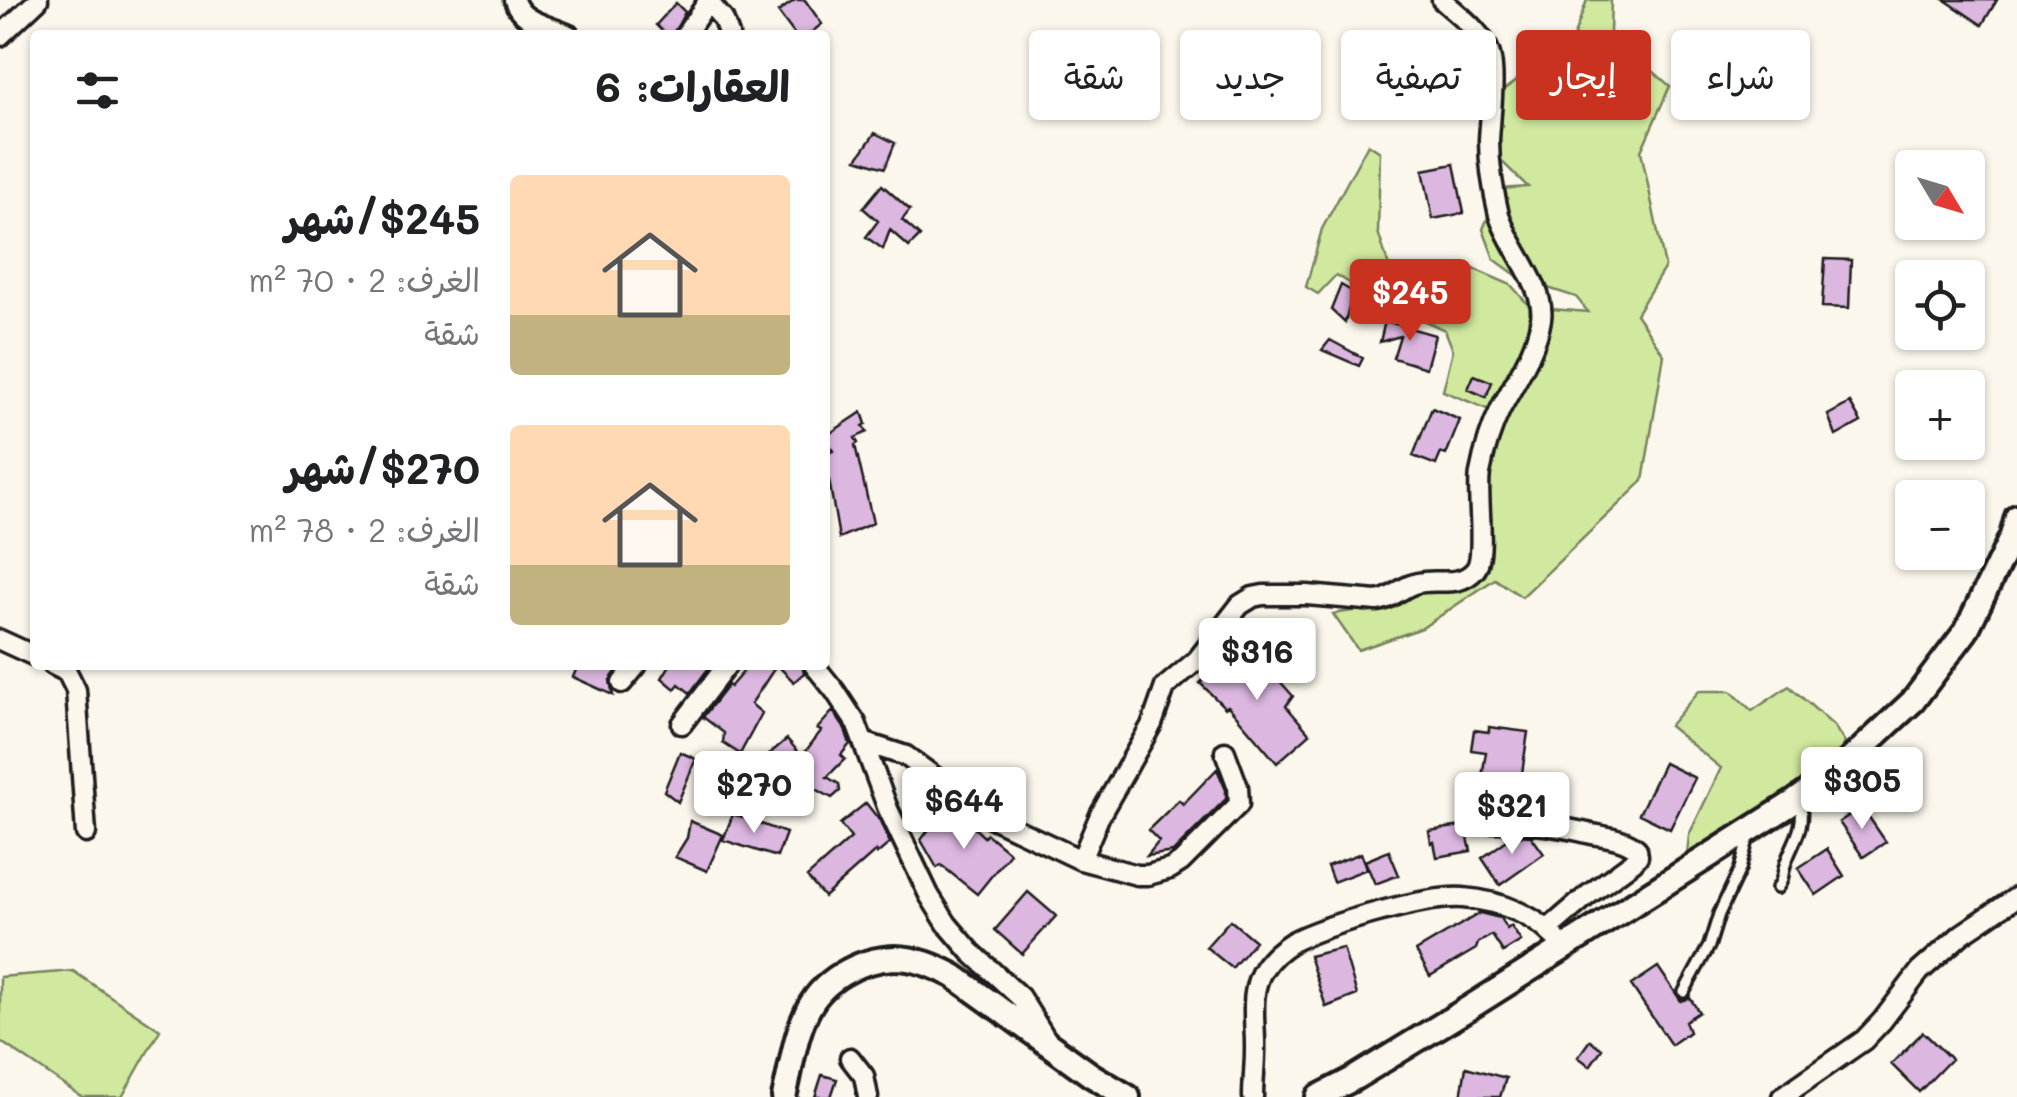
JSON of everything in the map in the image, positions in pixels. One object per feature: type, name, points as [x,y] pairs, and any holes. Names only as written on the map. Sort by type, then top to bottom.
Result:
[{"type":"main road","points":[[1318,1097],[1563,948],[1801,798],[1840,769],[1913,701],[1966,631],[2012,536],[2017,516]]},
{"type":"main road","points":[[784,1097],[806,1012],[816,997],[843,973],[894,958],[935,966],[974,989],[1091,1076],[1128,1097]]},
{"type":"street","points":[[0,36],[38,0]]},
{"type":"street","points":[[514,0],[528,19],[556,30]]},
{"type":"street","points":[[1080,860],[1112,792],[1152,724],[1165,688],[1197,660],[1246,600],[1263,595],[1307,595],[1378,601],[1389,599],[1410,585],[1466,578],[1480,564],[1478,506],[1486,451],[1500,409],[1536,339],[1542,312],[1534,286],[1500,220],[1492,188],[1490,52],[1442,0]]},
{"type":"street","points":[[688,30],[707,2],[723,19],[727,30]]},
{"type":"street","points":[[0,640],[30,654]]},
{"type":"street","points":[[63,670],[76,690],[86,832]]},
{"type":"street","points":[[622,683],[633,670]]},
{"type":"street","points":[[682,724],[723,670]]},
{"type":"street","points":[[818,670],[848,708],[888,809],[919,876],[947,924],[1020,997],[1050,1046]]},
{"type":"street","points":[[863,742],[906,756],[988,816],[1080,860],[1142,876],[1170,870],[1182,862],[1239,804],[1238,787],[1224,752]]},
{"type":"street","points":[[1473,822],[1547,824],[1618,839],[1637,848],[1638,856],[1632,862],[1547,930]]},
{"type":"street","points":[[1252,1097],[1258,979],[1276,953],[1294,942],[1344,922],[1455,897],[1511,908],[1547,930],[1563,948]]},
{"type":"street","points":[[1782,1097],[1864,1040],[1920,971],[1962,934],[2017,898]]},
{"type":"street","points":[[850,1058],[864,1076],[868,1097]]},
{"type":"lane","points":[[1777,888],[1803,823],[1801,798]]},
{"type":"lane","points":[[1684,992],[1740,869],[1751,829]]},
{"type":"green space","points":[[1587,0],[1611,0],[1610,30],[1576,30]]},
{"type":"green space","points":[[1651,69],[1670,86],[1641,151],[1665,267],[1636,314],[1664,355],[1643,481],[1522,597],[1495,579],[1422,628],[1358,650],[1333,614],[1384,606],[1432,584],[1474,575],[1488,452],[1552,309],[1588,312],[1576,297],[1523,280],[1494,259],[1483,229],[1500,189],[1528,187],[1494,154],[1497,95],[1516,81],[1516,120],[1651,120]]},
{"type":"green space","points":[[1368,144],[1380,152],[1378,232],[1397,292],[1446,296],[1472,268],[1511,285],[1530,307],[1519,362],[1507,385],[1487,409],[1443,391],[1453,350],[1445,330],[1380,301],[1336,275],[1318,294],[1306,287],[1322,229]]},
{"type":"green space","points":[[1789,686],[1834,726],[1845,743],[1835,764],[1686,866],[1689,835],[1721,768],[1669,726],[1699,691],[1731,691],[1752,711]]},
{"type":"green space","points":[[73,971],[160,1030],[122,1097],[82,1097],[0,1041],[0,977]]},
{"type":"building","points":[[795,0],[805,0],[822,24],[814,30],[791,30],[778,12]]},
{"type":"building","points":[[1945,0],[1997,0],[1982,25]]},
{"type":"building","points":[[676,3],[685,12],[676,30],[661,30],[656,25]]},
{"type":"building","points":[[875,133],[895,143],[885,168],[857,159]]},
{"type":"building","points":[[1454,164],[1464,213],[1433,219],[1423,170]]},
{"type":"building","points":[[882,185],[910,210],[902,220],[920,236],[909,247],[890,230],[883,249],[866,237],[878,221],[863,208]]},
{"type":"building","points":[[1825,259],[1851,260],[1849,308],[1822,307]]},
{"type":"building","points":[[1341,285],[1353,292],[1345,323],[1331,310]]},
{"type":"building","points":[[1385,321],[1435,335],[1426,368],[1393,358],[1400,336],[1380,342]]},
{"type":"building","points":[[1330,340],[1363,358],[1359,366],[1322,350]]},
{"type":"building","points":[[1474,375],[1492,382],[1486,397],[1468,389]]},
{"type":"building","points":[[1850,403],[1861,422],[1836,436],[1828,415]]},
{"type":"building","points":[[1432,408],[1460,420],[1446,455],[1441,453],[1436,465],[1413,456]]},
{"type":"building","points":[[862,412],[867,432],[855,438],[855,445],[873,523],[839,538],[830,486],[830,433]]},
{"type":"building","points":[[1238,645],[1293,696],[1286,706],[1310,734],[1277,763],[1228,706],[1225,708],[1200,683]]},
{"type":"building","points":[[576,670],[617,670],[610,680],[613,695],[573,677]]},
{"type":"building","points":[[667,670],[707,670],[690,693],[679,684],[675,689],[662,678]]},
{"type":"building","points":[[745,670],[773,670],[751,704],[762,713],[740,754],[723,743],[724,733],[703,717]]},
{"type":"building","points":[[782,670],[803,670],[794,682]]},
{"type":"building","points":[[833,711],[850,744],[841,755],[845,759],[827,777],[839,784],[840,791],[832,798],[816,789],[787,813],[772,788],[779,779],[762,760],[787,739],[802,756]]},
{"type":"building","points":[[1489,727],[1528,732],[1519,794],[1480,789],[1486,752],[1471,750],[1474,730],[1489,732]]},
{"type":"building","points":[[680,752],[696,759],[678,802],[664,791]]},
{"type":"building","points":[[1664,763],[1695,778],[1670,829],[1639,814]]},
{"type":"building","points":[[1217,769],[1226,799],[1173,852],[1147,856],[1159,841],[1148,830],[1179,800],[1183,804]]},
{"type":"building","points":[[866,803],[890,843],[824,897],[807,877],[851,838],[840,824]]},
{"type":"building","points":[[1862,807],[1886,842],[1863,857],[1839,822]]},
{"type":"building","points":[[941,813],[955,825],[962,816],[984,837],[987,834],[1010,853],[977,894],[941,865],[937,868],[921,840]]},
{"type":"building","points":[[733,814],[786,833],[777,857],[723,840]]},
{"type":"building","points":[[690,821],[723,835],[707,871],[675,857],[687,838]]},
{"type":"building","points":[[1461,826],[1471,851],[1437,857],[1429,831]]},
{"type":"building","points":[[1514,835],[1531,836],[1544,854],[1500,885],[1482,858]]},
{"type":"building","points":[[1827,849],[1844,876],[1816,895],[1798,868]]},
{"type":"building","points":[[1389,851],[1399,875],[1375,884],[1365,861]]},
{"type":"building","points":[[1361,853],[1367,869],[1333,882],[1327,866]]},
{"type":"building","points":[[1028,892],[1056,916],[1022,954],[995,930]]},
{"type":"building","points":[[1480,913],[1500,918],[1521,941],[1503,952],[1492,935],[1430,976],[1416,951]]},
{"type":"building","points":[[1230,920],[1255,941],[1232,968],[1206,947]]},
{"type":"building","points":[[1343,948],[1357,995],[1326,1007],[1309,956]]},
{"type":"building","points":[[1658,967],[1681,1001],[1690,998],[1699,1012],[1685,1021],[1689,1032],[1671,1045],[1631,985]]},
{"type":"building","points":[[1923,1032],[1951,1059],[1919,1092],[1891,1064]]},
{"type":"building","points":[[1590,1040],[1602,1049],[1590,1066],[1578,1057]]},
{"type":"building","points":[[1466,1067],[1506,1078],[1500,1097],[1461,1097]]},
{"type":"building","points":[[822,1075],[837,1079],[831,1097],[815,1097]]}]
